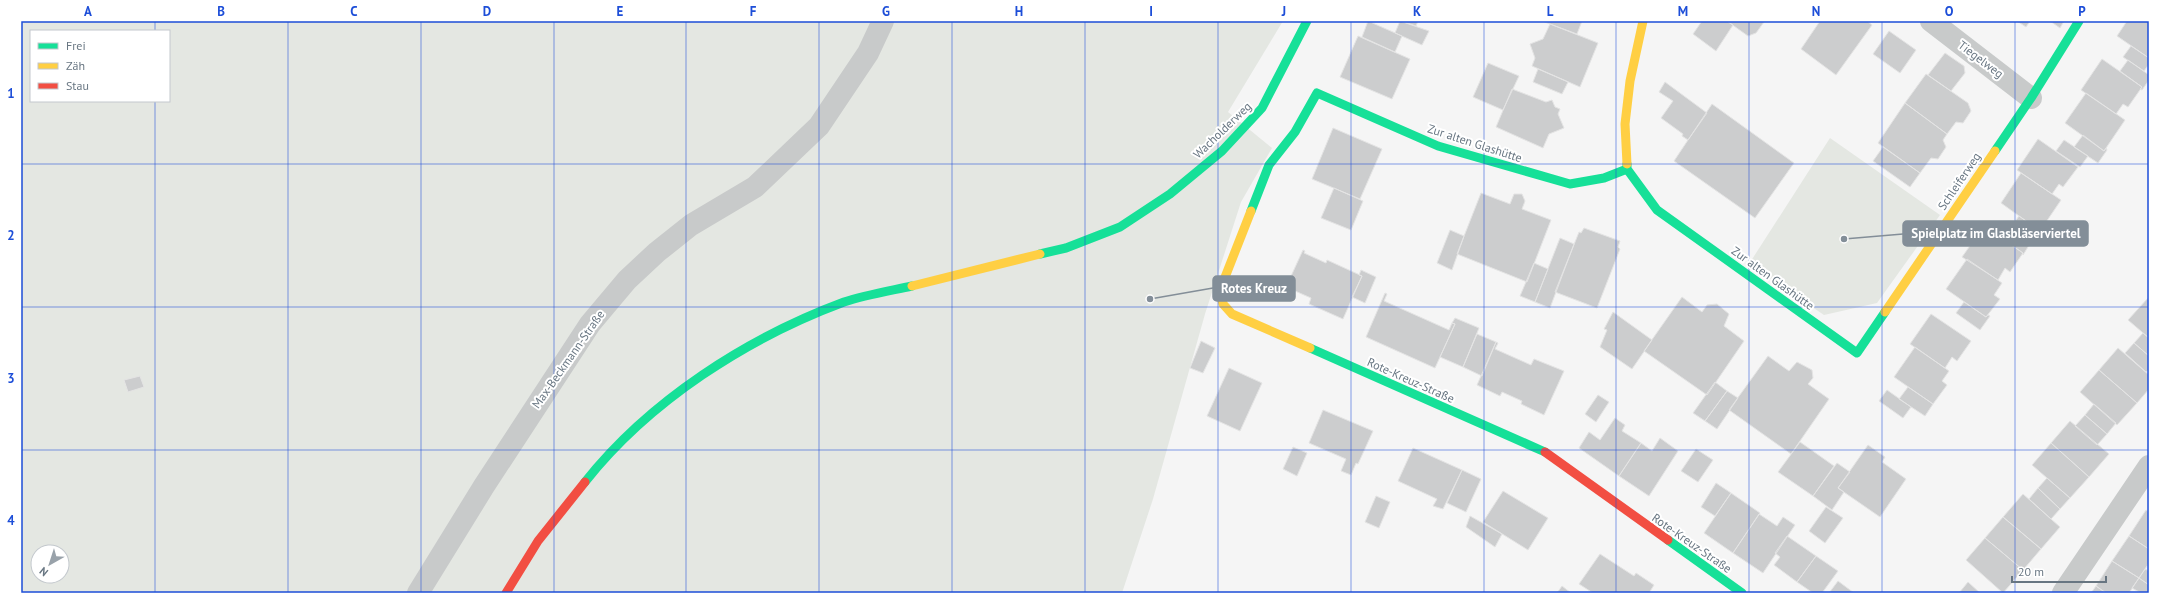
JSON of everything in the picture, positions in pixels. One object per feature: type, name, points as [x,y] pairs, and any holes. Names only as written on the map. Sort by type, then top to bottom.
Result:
[{"type":"street","name":"Max-Beckmann-Straße","points":[[418,593],[484,486],[590,324],[627,280],[657,252],[691,224],[755,187],[819,126],[868,53],[883,21]]},
{"type":"street","name":"Wacholderweg","points":[[506,593],[538,541],[596,468],[641,423],[684,388],[730,358],[805,319],[845,302],[1066,248],[1120,227],[1170,194],[1222,151],[1262,108],[1307,21]]},
{"type":"street","points":[[1627,169],[1625,124],[1630,82],[1643,21]]},
{"type":"street","name":"Tiegelweg","points":[[1930,21],[2030,98]]},
{"type":"street","name":"Schleiferweg","points":[[1857,353],[2030,98],[2079,21]]},
{"type":"street","name":"Zur alten Glashütte","points":[[1295,132],[1317,93],[1438,146],[1570,184],[1604,178],[1627,169],[1657,210],[1857,353]]},
{"type":"street","name":"Rote-Kreuz-Straße","points":[[1295,132],[1269,165],[1220,290],[1223,304],[1232,314],[1545,452],[1742,593]]},
{"type":"street","points":[[2063,593],[2149,466]]},
{"type":"shaded area","points":[[21,21],[1283,21],[1228,112],[1272,148],[1241,202],[1205,314],[1153,499],[1122,593],[21,593]]},
{"type":"shaded area","points":[[1830,138],[1940,215],[1877,303],[1824,315],[1749,264]]},
{"type":"building","points":[[1368,21],[1402,36],[1395,52],[1362,37]]},
{"type":"building","points":[[1400,21],[1429,31],[1422,45],[1395,33]]},
{"type":"building","points":[[1402,21],[1418,21],[1416,26]]},
{"type":"building","points":[[1542,21],[1582,21],[1577,34]]},
{"type":"building","points":[[1702,21],[1727,21],[1733,25],[1716,51],[1693,34]]},
{"type":"building","points":[[1727,21],[1764,22],[1756,33],[1748,36]]},
{"type":"building","points":[[1820,21],[1867,21],[1872,25],[1836,75],[1801,49]]},
{"type":"building","points":[[2017,21],[2030,21],[2026,27]]},
{"type":"building","points":[[2050,21],[2064,21],[2060,28]]},
{"type":"building","points":[[2127,21],[2149,21],[2149,58],[2117,36]]},
{"type":"building","points":[[1550,24],[1598,43],[1580,87],[1532,66],[1535,58],[1530,44],[1543,39]]},
{"type":"building","points":[[1889,31],[1916,50],[1900,73],[1873,54]]},
{"type":"building","points":[[1358,36],[1410,59],[1392,99],[1340,77]]},
{"type":"building","points":[[2131,46],[2149,58],[2149,64],[2144,71],[2123,57]]},
{"type":"building","points":[[1945,53],[1964,66],[1965,73],[1951,91],[1928,75]]},
{"type":"building","points":[[2102,59],[2142,87],[2128,107],[2123,104],[2116,114],[2081,90]]},
{"type":"building","points":[[2128,60],[2149,75],[2149,80],[2142,90],[2140,89],[2142,87],[2120,71]]},
{"type":"building","points":[[1488,63],[1519,76],[1503,110],[1473,97]]},
{"type":"building","points":[[1538,69],[1568,82],[1562,94],[1533,82]]},
{"type":"building","points":[[1926,74],[1968,103],[1971,111],[1963,123],[1956,122],[1947,134],[1905,103]]},
{"type":"building","points":[[1665,82],[1707,113],[1688,140],[1682,136],[1683,134],[1661,118],[1673,101],[1659,92]]},
{"type":"building","points":[[1512,89],[1546,102],[1552,100],[1555,107],[1560,109],[1558,114],[1564,128],[1549,134],[1543,148],[1496,127]]},
{"type":"building","points":[[2086,93],[2125,120],[2104,151],[2065,123]]},
{"type":"building","points":[[1905,103],[1947,134],[1943,140],[1946,147],[1938,159],[1931,158],[1920,173],[1878,143]]},
{"type":"building","points":[[1712,104],[1794,163],[1755,218],[1674,161]]},
{"type":"building","points":[[1333,128],[1382,149],[1360,199],[1312,179]]},
{"type":"building","points":[[2083,135],[2104,151],[2106,148],[2107,150],[2098,163],[2074,147]]},
{"type":"building","points":[[2038,139],[2078,167],[2063,187],[2059,184],[2052,194],[2017,170]]},
{"type":"building","points":[[2064,140],[2088,156],[2080,167],[2056,151]]},
{"type":"building","points":[[1883,147],[1920,173],[1910,187],[1873,161]]},
{"type":"building","points":[[2021,173],[2061,200],[2040,231],[2001,203]]},
{"type":"building","points":[[1334,188],[1363,201],[1351,230],[1321,218]]},
{"type":"building","points":[[1481,193],[1510,204],[1514,194],[1522,194],[1525,201],[1522,209],[1551,220],[1527,282],[1457,254]]},
{"type":"building","points":[[2019,216],[2040,231],[2043,230],[2034,243],[2011,227]]},
{"type":"building","points":[[1984,226],[2023,253],[2010,272],[2005,268],[1998,280],[1962,257]]},
{"type":"building","points":[[2009,226],[2031,242],[2023,255],[2023,253],[2001,238]]},
{"type":"building","points":[[1584,228],[1620,241],[1618,247],[1620,249],[1597,308],[1555,292],[1579,232],[1581,233]]},
{"type":"building","points":[[1450,230],[1464,236],[1452,270],[1437,263]]},
{"type":"building","points":[[1560,238],[1574,244],[1550,308],[1535,302]]},
{"type":"building","points":[[1303,250],[1305,251],[1304,253],[1326,263],[1327,260],[1362,276],[1343,319],[1309,304],[1311,298],[1286,287]]},
{"type":"building","points":[[1967,259],[2002,283],[1994,295],[2000,299],[1986,317],[1946,289]]},
{"type":"building","points":[[1534,263],[1548,269],[1535,302],[1520,296]]},
{"type":"building","points":[[1361,270],[1376,277],[1365,303],[1352,297],[1362,276],[1359,275]]},
{"type":"building","points":[[1385,293],[1387,294],[1384,301],[1449,330],[1452,323],[1455,324],[1435,368],[1366,337]]},
{"type":"building","points":[[1682,297],[1702,312],[1707,305],[1717,304],[1729,314],[1724,326],[1744,341],[1707,395],[1644,351]]},
{"type":"building","points":[[2148,298],[2149,299],[2149,338],[2128,320]]},
{"type":"building","points":[[1964,302],[1986,317],[1988,315],[1990,316],[1980,330],[1956,313]]},
{"type":"building","points":[[1613,312],[1652,340],[1632,369],[1600,347],[1607,330],[1604,329]]},
{"type":"building","points":[[1931,314],[1971,341],[1957,361],[1952,357],[1945,368],[1910,344]]},
{"type":"building","points":[[1455,318],[1479,328],[1463,367],[1440,357],[1455,324],[1452,323]]},
{"type":"building","points":[[2143,333],[2149,338],[2149,356],[2134,343]]},
{"type":"building","points":[[1477,334],[1496,342],[1482,376],[1463,367]]},
{"type":"building","points":[[1201,341],[1215,348],[1203,373],[1190,368]]},
{"type":"building","points":[[1496,342],[1498,343],[1495,349],[1531,365],[1534,359],[1564,371],[1544,415],[1521,404],[1522,401],[1502,392],[1500,396],[1477,385]]},
{"type":"building","points":[[2134,343],[2149,356],[2149,369],[2146,372],[2125,353]]},
{"type":"building","points":[[1915,347],[1949,371],[1942,381],[1947,385],[1933,404],[1894,377]]},
{"type":"building","points":[[2118,348],[2149,375],[2149,389],[2137,403],[2099,370]]},
{"type":"building","points":[[1768,356],[1789,371],[1797,362],[1812,370],[1813,378],[1808,384],[1829,399],[1791,454],[1729,410]]},
{"type":"building","points":[[1229,368],[1262,383],[1240,431],[1207,416]]},
{"type":"building","points":[[2099,370],[2137,403],[2117,425],[2080,392]]},
{"type":"building","points":[[140,376],[144,387],[128,392],[124,380]]},
{"type":"building","points":[[1715,382],[1727,391],[1705,421],[1693,413]]},
{"type":"building","points":[[1908,387],[1933,404],[1925,416],[1899,399]]},
{"type":"building","points":[[1887,390],[1911,407],[1903,418],[1879,401]]},
{"type":"building","points":[[1727,391],[1738,398],[1717,429],[1705,421]]},
{"type":"building","points":[[1598,395],[1609,402],[1596,422],[1585,414]]},
{"type":"building","points":[[2094,404],[2116,423],[2107,434],[2085,415]]},
{"type":"building","points":[[1323,410],[1373,431],[1358,464],[1356,463],[1351,475],[1341,471],[1346,459],[1309,443]]},
{"type":"building","points":[[2085,415],[2107,434],[2097,445],[2075,426]]},
{"type":"building","points":[[1615,418],[1625,425],[1622,431],[1641,443],[1619,476],[1579,448],[1589,432],[1600,440]]},
{"type":"building","points":[[2070,421],[2109,454],[2089,477],[2051,443]]},
{"type":"building","points":[[1660,438],[1678,451],[1649,496],[1619,476],[1641,443],[1652,451]]},
{"type":"building","points":[[1800,442],[1834,466],[1813,496],[1778,472]]},
{"type":"building","points":[[2051,443],[2089,477],[2070,498],[2032,465]]},
{"type":"building","points":[[1868,445],[1885,457],[1882,462],[1906,479],[1880,517],[1838,488]]},
{"type":"building","points":[[1293,447],[1307,453],[1297,476],[1283,469]]},
{"type":"building","points":[[1413,448],[1462,470],[1443,509],[1433,506],[1437,499],[1398,481]]},
{"type":"building","points":[[1696,449],[1713,460],[1698,482],[1681,471]]},
{"type":"building","points":[[1837,463],[1850,472],[1838,488],[1844,492],[1832,510],[1813,496]]},
{"type":"building","points":[[1462,470],[1481,479],[1466,512],[1447,503]]},
{"type":"building","points":[[2047,478],[2070,498],[2060,509],[2038,488]]},
{"type":"building","points":[[1716,483],[1731,493],[1715,516],[1701,507]]},
{"type":"building","points":[[2038,488],[2060,509],[2051,519],[2029,499]]},
{"type":"building","points":[[1503,491],[1548,518],[1528,550],[1483,522]]},
{"type":"building","points":[[1731,493],[1760,513],[1733,553],[1704,533]]},
{"type":"building","points":[[2023,494],[2060,527],[2041,549],[2003,517]]},
{"type":"building","points":[[1376,496],[1390,502],[1379,528],[1365,522]]},
{"type":"building","points":[[1826,507],[1843,518],[1825,543],[1809,531]]},
{"type":"building","points":[[2146,510],[2149,512],[2149,549],[2129,536]]},
{"type":"building","points":[[1759,514],[1777,526],[1783,517],[1795,525],[1763,573],[1733,553]]},
{"type":"building","points":[[1470,516],[1502,534],[1495,547],[1466,527]]},
{"type":"building","points":[[2003,517],[2041,549],[2023,570],[1985,538]]},
{"type":"building","points":[[1787,536],[1816,556],[1797,582],[1774,565],[1780,557],[1775,553]]},
{"type":"building","points":[[2129,536],[2149,549],[2149,563],[2139,578],[2112,561]]},
{"type":"building","points":[[1985,538],[2023,570],[2003,593],[1966,560]]},
{"type":"building","points":[[1600,554],[1634,576],[1636,573],[1654,585],[1649,593],[1593,593],[1579,584]]},
{"type":"building","points":[[1816,556],[1838,571],[1822,593],[1813,593],[1797,582]]},
{"type":"building","points":[[2112,561],[2139,578],[2129,593],[2106,593],[2096,586]]},
{"type":"building","points":[[2145,569],[2149,571],[2149,585],[2139,578]]},
{"type":"building","points":[[2139,578],[2149,585],[2149,593],[2141,593],[2132,588]]},
{"type":"building","points":[[1838,581],[1854,593],[1829,593]]},
{"type":"building","points":[[1968,582],[1980,593],[1959,593]]},
{"type":"building","points":[[1562,586],[1571,593],[1557,593]]},
{"type":"building","points":[[2096,586],[2106,593],[2091,593]]},
{"type":"traffic: fast","points":[[1040,254],[1066,248],[1120,227],[1170,194],[1222,151],[1262,108],[1307,21]]},
{"type":"traffic: fast","points":[[1995,151],[2031,98],[2079,21]]},
{"type":"traffic: fast","points":[[1251,211],[1269,165],[1295,132],[1317,93],[1438,146],[1570,184],[1604,178],[1627,169]]},
{"type":"traffic: fast","points":[[1627,164],[1627,169],[1657,210],[1857,353],[1885,312]]},
{"type":"traffic: fast","points":[[585,482],[611,452],[669,399],[736,353],[772,334],[844,302],[912,286]]},
{"type":"traffic: fast","points":[[1310,348],[1545,452]]},
{"type":"traffic: fast","points":[[1668,540],[1742,593]]},
{"type":"traffic: slow","points":[[1627,164],[1625,124],[1630,81],[1643,21]]},
{"type":"traffic: slow","points":[[1885,312],[1995,151]]},
{"type":"traffic: slow","points":[[1251,211],[1220,290],[1223,304],[1232,314],[1310,348]]},
{"type":"traffic: slow","points":[[912,286],[1040,254]]},
{"type":"traffic: jam","points":[[1545,452],[1668,540]]},
{"type":"traffic: jam","points":[[506,593],[538,541],[585,482]]},
{"type":"place","name":"Spielplatz im Glasbläserviertel","points":[[1844,239]]},
{"type":"place","name":"Rotes Kreuz","points":[[1150,299]]}]
